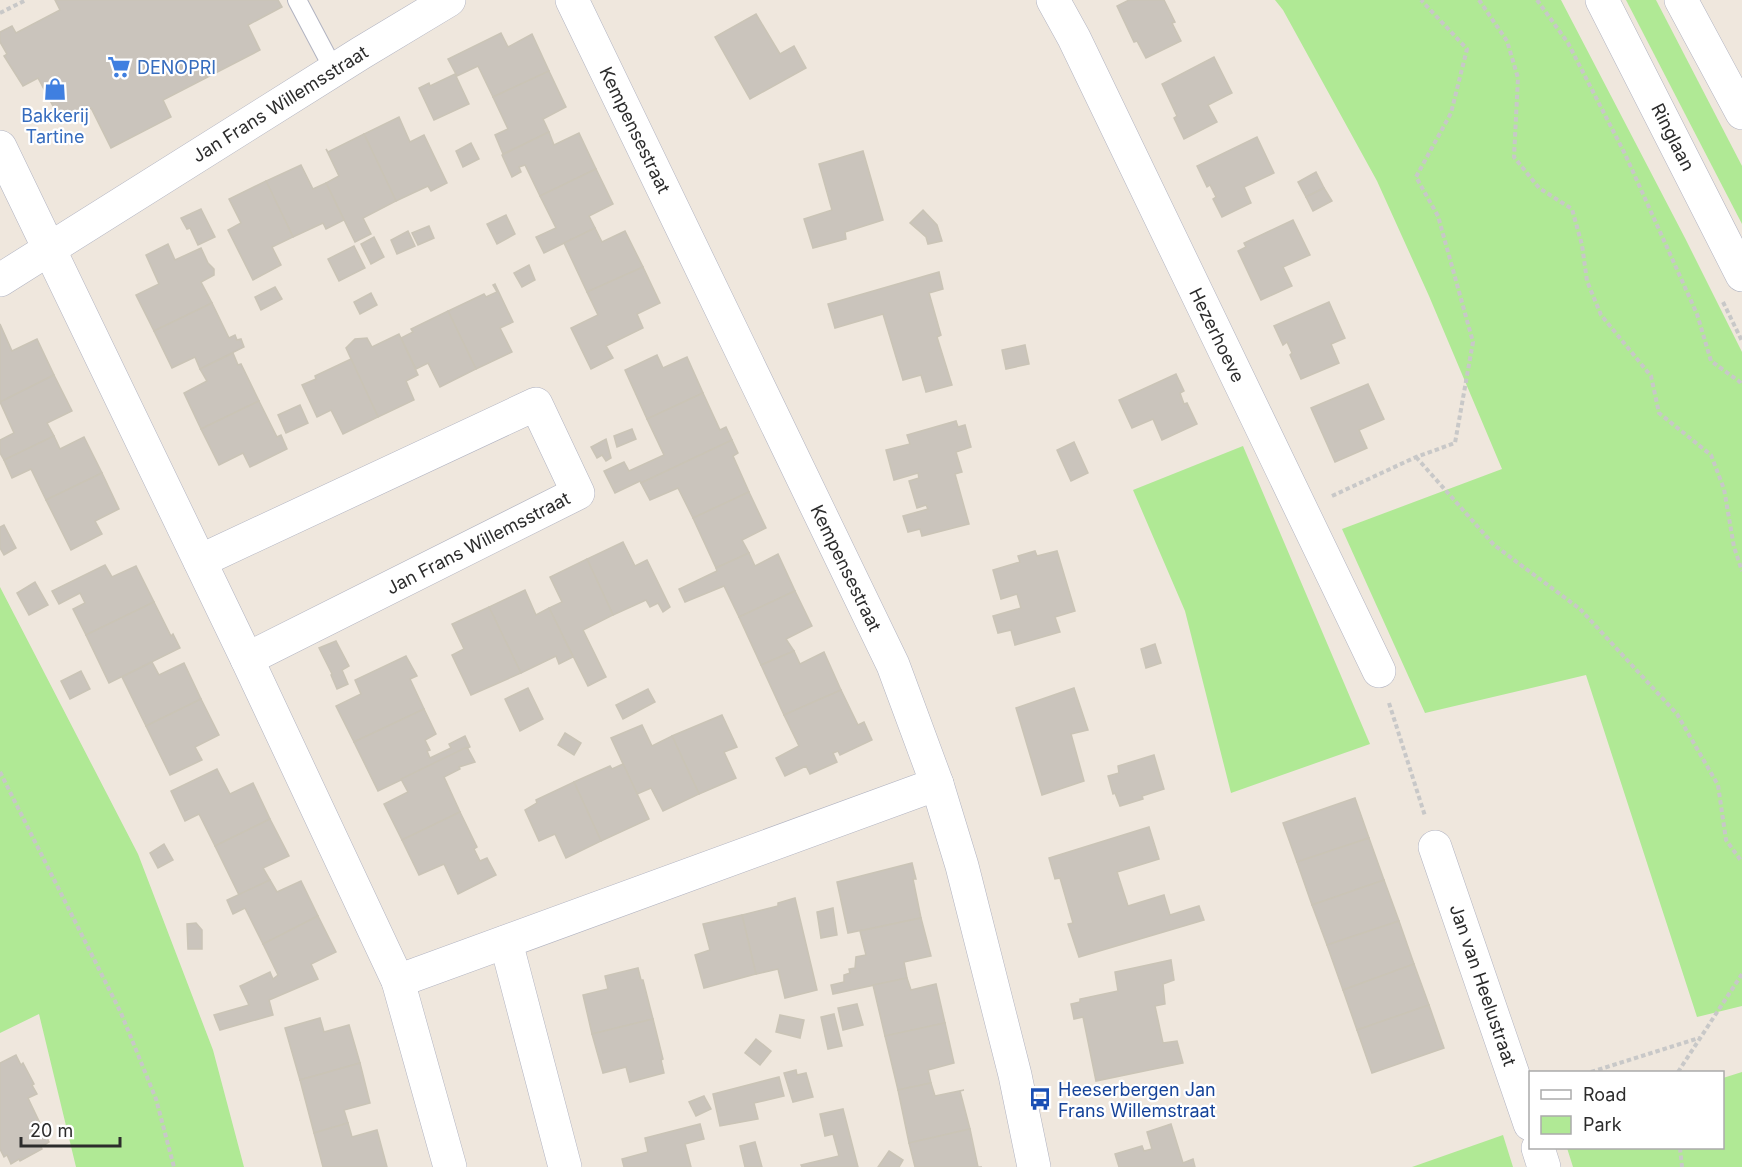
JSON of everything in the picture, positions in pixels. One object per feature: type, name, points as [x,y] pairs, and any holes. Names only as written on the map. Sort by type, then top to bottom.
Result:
[{"type":"street","name":"Jan Frans Willemsstraat","points":[[0,280],[449,0]]},
{"type":"street","name":"Kempensestraat","points":[[572,0],[893,665],[937,784],[962,866],[1015,1075],[1034,1167]]},
{"type":"street","name":"Hezerhoeve","points":[[1053,0],[1074,38],[1378,670]]},
{"type":"street","name":"Ringlaan","points":[[1602,0],[1742,275]]},
{"type":"street","points":[[1681,0],[1742,113]]},
{"type":"street","points":[[0,147],[247,659],[398,981],[450,1167]]},
{"type":"street","name":"Jan Frans Willemsstraat","points":[[200,561],[536,404],[578,493],[247,659]]},
{"type":"street","points":[[398,981],[937,784]]},
{"type":"street","name":"Jan van Heelustraat","points":[[1435,847],[1529,1121]]},
{"type":"street","points":[[506,942],[565,1167]]},
{"type":"street","points":[[1538,1149],[1544,1167]]},
{"type":"lane","points":[[297,0],[334,70]]},
{"type":"path","points":[[0,13],[26,0]]},
{"type":"path","points":[[1301,510],[1416,457],[1455,443],[1473,342],[1438,216],[1416,177],[1451,113],[1467,49],[1422,0]]},
{"type":"path","points":[[1479,0],[1507,41],[1518,78],[1514,157],[1539,188],[1572,208],[1582,245],[1587,281],[1601,315],[1651,376],[1659,413],[1711,455],[1724,489],[1734,547],[1742,571]]},
{"type":"path","points":[[1537,0],[1568,43],[1626,154],[1697,314],[1711,361],[1740,381],[1742,386]]},
{"type":"path","points":[[1416,457],[1494,545],[1580,609],[1677,714],[1718,785],[1726,840],[1742,862]]},
{"type":"path","points":[[1378,670],[1435,847]]},
{"type":"path","points":[[0,772],[122,1013],[156,1099],[174,1167]]},
{"type":"path","points":[[1679,1071],[1742,975]]},
{"type":"path","points":[[1594,1071],[1701,1038]]},
{"type":"path","points":[[1680,1149],[1682,1167]]},
{"type":"green space","points":[[1275,0],[1561,0],[1742,352],[1742,1006],[1697,1017],[1586,675],[1425,713],[1342,529],[1502,469],[1429,296],[1377,181],[1283,10]]},
{"type":"green space","points":[[1626,0],[1656,0],[1742,166],[1742,224]]},
{"type":"green space","points":[[1243,446],[1370,744],[1231,793],[1185,611],[1133,490]]},
{"type":"green space","points":[[0,587],[138,854],[213,1050],[244,1167],[76,1167],[39,1014],[0,1033]]},
{"type":"green space","points":[[1742,1072],[1742,1167],[1573,1167],[1567,1149],[1724,1149],[1724,1078]]},
{"type":"green space","points":[[1503,1135],[1513,1167],[1412,1167]]},
{"type":"building","name":"DENOPRI","points":[[55,0],[278,0],[282,7],[248,25],[260,50],[163,100],[171,117],[111,148],[91,108],[62,123],[38,78],[23,86],[4,56],[7,54],[0,42],[0,32],[12,26],[16,33],[60,10]]},
{"type":"building","points":[[1129,0],[1164,0],[1181,41],[1146,58],[1137,41],[1134,42],[1117,6]]},
{"type":"building","points":[[756,14],[780,54],[794,46],[806,68],[750,99],[715,37]]},
{"type":"building","points":[[501,33],[508,47],[532,34],[549,71],[493,97],[478,66],[457,76],[448,59]]},
{"type":"building","points":[[1214,57],[1232,93],[1208,105],[1217,122],[1184,139],[1174,118],[1177,116],[1162,84]]},
{"type":"building","points":[[549,71],[566,107],[543,119],[549,132],[503,154],[495,135],[508,129],[493,97]]},
{"type":"building","points":[[455,74],[469,104],[434,120],[419,88],[429,83],[430,86]]},
{"type":"building","points":[[399,117],[410,142],[424,135],[447,183],[431,191],[428,186],[396,201],[364,134]]},
{"type":"building","points":[[549,132],[554,145],[579,133],[596,169],[540,196],[525,165],[519,167],[521,172],[512,177],[502,155]]},
{"type":"building","points":[[364,134],[396,201],[363,218],[371,234],[355,242],[326,183],[339,176],[326,149],[328,152]]},
{"type":"building","points":[[1257,137],[1274,173],[1244,187],[1251,203],[1222,217],[1213,199],[1216,197],[1210,185],[1207,187],[1197,166]]},
{"type":"building","points":[[471,143],[479,159],[463,167],[456,151]]},
{"type":"building","points":[[863,151],[883,220],[845,232],[846,239],[813,248],[804,219],[832,210],[819,164]]},
{"type":"building","points":[[301,165],[313,189],[326,183],[344,220],[326,229],[323,223],[293,237],[266,181]]},
{"type":"building","points":[[596,169],[613,204],[589,216],[595,228],[544,253],[536,237],[556,228],[540,196]]},
{"type":"building","points":[[1316,172],[1324,188],[1306,197],[1298,182]]},
{"type":"building","points":[[266,181],[293,237],[272,247],[281,265],[253,280],[228,230],[241,223],[229,199]]},
{"type":"building","points":[[1324,188],[1332,201],[1313,211],[1306,197]]},
{"type":"building","points":[[201,209],[215,237],[198,245],[190,228],[187,229],[181,218]]},
{"type":"building","points":[[923,210],[937,225],[942,241],[928,244],[926,237],[910,223]]},
{"type":"building","points":[[506,215],[515,234],[497,244],[487,224]]},
{"type":"building","points":[[1293,220],[1310,255],[1283,267],[1292,286],[1261,300],[1238,251],[1246,247],[1244,243]]},
{"type":"building","points":[[429,226],[434,238],[418,245],[412,233]]},
{"type":"building","points":[[595,228],[602,242],[625,231],[643,267],[587,292],[564,243]]},
{"type":"building","points":[[408,231],[415,246],[397,254],[391,240]]},
{"type":"building","points":[[374,237],[384,257],[371,264],[361,244]]},
{"type":"building","points":[[168,244],[175,260],[201,248],[208,263],[214,269],[214,275],[201,282],[212,303],[154,331],[136,295],[159,284],[146,255]]},
{"type":"building","points":[[354,246],[365,268],[339,281],[328,259]]},
{"type":"building","points":[[529,265],[535,280],[522,287],[514,273]]},
{"type":"building","points":[[643,267],[660,303],[637,314],[643,328],[606,346],[613,358],[591,369],[571,328],[598,315],[587,292]]},
{"type":"building","points":[[939,272],[943,289],[929,293],[941,335],[937,337],[952,385],[926,392],[921,375],[903,380],[883,314],[835,328],[828,304]]},
{"type":"building","points":[[495,284],[513,322],[500,328],[512,352],[476,369],[448,311],[484,294],[486,297],[497,292],[493,285]]},
{"type":"building","points":[[275,287],[282,299],[261,310],[255,297]]},
{"type":"building","points":[[371,293],[377,305],[360,314],[354,302]]},
{"type":"building","points":[[1329,302],[1345,338],[1331,344],[1339,363],[1301,379],[1287,342],[1283,345],[1274,326]]},
{"type":"building","points":[[212,303],[229,338],[235,335],[237,340],[241,339],[244,347],[200,369],[195,357],[172,368],[154,331]]},
{"type":"building","points":[[448,311],[476,369],[440,387],[428,363],[416,369],[401,338],[413,332],[411,329]]},
{"type":"building","points":[[0,324],[12,351],[37,339],[54,375],[0,402]]},
{"type":"building","points":[[399,334],[418,375],[406,381],[414,400],[378,417],[346,348],[355,339],[367,338],[372,347]]},
{"type":"building","points":[[1025,345],[1029,364],[1006,369],[1002,350]]},
{"type":"building","points":[[233,353],[259,401],[201,429],[184,393],[207,381],[200,369]]},
{"type":"building","points":[[657,355],[663,368],[687,357],[703,393],[647,419],[625,370]]},
{"type":"building","points":[[351,359],[378,417],[343,434],[331,410],[317,417],[302,385],[316,379],[315,376]]},
{"type":"building","points":[[1176,374],[1184,391],[1180,393],[1184,404],[1187,403],[1197,424],[1162,440],[1153,419],[1132,428],[1119,400]]},
{"type":"building","points":[[54,375],[72,411],[47,423],[54,436],[4,460],[0,453],[0,440],[14,433],[0,402]]},
{"type":"building","points":[[1368,384],[1384,419],[1359,430],[1367,448],[1335,462],[1311,408]]},
{"type":"building","points":[[703,393],[720,430],[726,427],[732,440],[615,493],[604,471],[624,462],[629,471],[664,455],[647,419]]},
{"type":"building","points":[[259,401],[277,437],[281,435],[287,449],[250,467],[243,453],[219,465],[201,429]]},
{"type":"building","points":[[300,405],[308,423],[286,433],[278,415]]},
{"type":"building","points":[[956,421],[958,427],[965,425],[971,447],[956,452],[962,472],[955,474],[969,524],[922,536],[920,529],[908,532],[903,516],[928,509],[926,505],[917,508],[909,481],[919,478],[918,473],[894,480],[886,450],[910,444],[907,435]]},
{"type":"building","points":[[632,429],[636,439],[617,447],[614,436]]},
{"type":"building","points":[[54,436],[60,449],[84,437],[102,473],[46,500],[31,469],[12,478],[4,460]]},
{"type":"building","points":[[606,439],[611,458],[606,461],[602,455],[597,458],[591,447]]},
{"type":"building","points":[[732,440],[738,453],[733,456],[749,492],[693,518],[678,488],[650,500],[641,483]]},
{"type":"building","points":[[1074,442],[1088,473],[1071,481],[1057,450]]},
{"type":"building","points":[[102,473],[119,509],[95,521],[102,534],[71,550],[46,500]]},
{"type":"building","points":[[749,492],[766,528],[742,540],[749,553],[716,568],[693,518]]},
{"type":"building","points":[[4,525],[16,548],[4,555],[0,548],[0,527]]},
{"type":"building","points":[[623,542],[635,566],[647,560],[670,607],[663,612],[658,603],[650,607],[646,600],[613,615],[587,559]]},
{"type":"building","points":[[1035,551],[1037,556],[1057,551],[1075,611],[1055,617],[1060,632],[1015,645],[1011,630],[998,633],[993,616],[1021,608],[1017,594],[1001,599],[993,570],[1020,562],[1018,556]]},
{"type":"building","points":[[749,553],[755,566],[778,554],[795,591],[739,617],[724,586],[685,602],[679,589]]},
{"type":"building","points":[[587,559],[613,615],[583,630],[606,677],[588,686],[549,608],[562,602],[550,577]]},
{"type":"building","points":[[105,565],[112,577],[136,566],[154,602],[86,635],[73,609],[85,603],[80,593],[59,604],[52,591]]},
{"type":"building","points":[[35,582],[48,605],[29,615],[17,593]]},
{"type":"building","points":[[525,590],[536,615],[549,608],[573,657],[559,664],[556,656],[521,673],[489,607]]},
{"type":"building","points":[[795,591],[812,626],[786,639],[794,651],[761,665],[739,617]]},
{"type":"building","points":[[154,602],[171,636],[173,634],[180,648],[109,683],[86,635]]},
{"type":"building","points":[[489,607],[521,673],[471,695],[452,655],[464,649],[452,624]]},
{"type":"building","points":[[336,641],[349,666],[342,670],[348,684],[337,689],[319,648]]},
{"type":"building","points":[[1155,644],[1161,663],[1146,668],[1141,649]]},
{"type":"building","points":[[794,651],[800,664],[824,652],[841,690],[784,715],[761,665]]},
{"type":"building","points":[[406,656],[417,676],[410,679],[424,709],[354,742],[336,706],[361,694],[355,680]]},
{"type":"building","points":[[152,662],[159,675],[184,663],[201,699],[146,726],[122,677]]},
{"type":"building","points":[[81,671],[90,689],[70,699],[61,681]]},
{"type":"building","points":[[528,688],[543,719],[520,731],[505,699]]},
{"type":"building","points":[[1074,688],[1088,730],[1071,734],[1084,781],[1042,795],[1016,708]]},
{"type":"building","points":[[648,689],[655,702],[623,719],[616,705]]},
{"type":"building","points":[[841,690],[858,725],[864,722],[872,740],[840,755],[838,751],[833,753],[837,762],[810,774],[806,766],[785,776],[776,758],[799,746],[784,715]]},
{"type":"building","points":[[201,699],[219,735],[195,747],[202,760],[170,775],[146,726]]},
{"type":"building","points":[[424,709],[436,734],[425,740],[430,750],[427,751],[430,758],[451,748],[449,744],[465,736],[470,747],[378,791],[354,742]]},
{"type":"building","points":[[722,715],[737,747],[724,752],[736,778],[699,794],[672,736]]},
{"type":"building","points":[[642,725],[652,746],[672,736],[699,794],[663,811],[651,788],[637,794],[611,738]]},
{"type":"building","points":[[565,733],[581,743],[574,755],[558,745]]},
{"type":"building","points":[[467,747],[475,762],[459,767],[460,769],[444,777],[460,812],[402,840],[384,804],[408,792],[401,779]]},
{"type":"building","points":[[1154,755],[1164,789],[1120,806],[1115,793],[1113,794],[1108,776],[1119,773],[1118,766]]},
{"type":"building","points":[[623,764],[649,819],[601,841],[574,782],[610,766],[612,769]]},
{"type":"building","points":[[217,769],[230,794],[253,783],[270,819],[215,846],[199,814],[185,821],[171,791]]},
{"type":"building","points":[[574,782],[601,841],[566,858],[555,834],[539,841],[525,810],[537,803],[536,800]]},
{"type":"building","points":[[1355,798],[1369,838],[1297,862],[1283,823]]},
{"type":"building","points":[[460,812],[477,847],[474,849],[480,861],[487,858],[496,875],[458,894],[444,864],[419,875],[402,840]]},
{"type":"building","points":[[270,819],[289,856],[263,868],[270,880],[239,895],[215,846]]},
{"type":"building","points":[[1149,827],[1159,859],[1117,872],[1128,906],[1164,895],[1170,915],[1199,906],[1204,920],[1079,957],[1068,924],[1073,923],[1060,878],[1055,879],[1049,858]]},
{"type":"building","points":[[1369,838],[1384,880],[1312,905],[1297,862]]},
{"type":"building","points":[[164,844],[173,860],[158,868],[150,853]]},
{"type":"building","points":[[912,863],[921,918],[848,933],[837,882]]},
{"type":"building","points":[[270,880],[277,892],[301,881],[318,916],[263,944],[245,908],[233,914],[227,900]]},
{"type":"building","points":[[1384,880],[1399,921],[1327,945],[1312,905]]},
{"type":"building","points":[[795,898],[817,990],[785,998],[778,969],[756,974],[742,915],[778,906],[778,903]]},
{"type":"building","points":[[833,908],[837,935],[821,938],[817,912]]},
{"type":"building","points":[[742,915],[756,974],[704,988],[695,955],[710,950],[703,924]]},
{"type":"building","points":[[318,916],[336,952],[311,964],[318,979],[269,1000],[273,1015],[220,1030],[214,1015],[249,1005],[240,986],[270,972],[273,979],[278,975],[263,944]]},
{"type":"building","points":[[921,918],[931,956],[904,962],[907,978],[833,994],[831,985],[844,982],[844,975],[850,973],[849,969],[855,968],[856,957],[866,955],[860,931]]},
{"type":"building","points":[[1399,921],[1414,964],[1343,990],[1327,945]]},
{"type":"building","points":[[196,923],[202,930],[202,949],[188,949],[187,924]]},
{"type":"building","points":[[1171,960],[1174,980],[1163,984],[1165,1004],[1155,1006],[1163,1043],[1177,1041],[1183,1063],[1096,1081],[1083,1017],[1074,1019],[1071,1004],[1080,1002],[1080,999],[1118,991],[1115,972]]},
{"type":"building","points":[[1414,964],[1429,1005],[1357,1030],[1343,990]]},
{"type":"building","points":[[638,968],[653,1019],[592,1034],[583,995],[608,989],[605,976]]},
{"type":"building","points":[[907,978],[911,990],[936,984],[945,1023],[885,1036],[873,985]]},
{"type":"building","points":[[857,1004],[863,1025],[843,1030],[838,1008]]},
{"type":"building","points":[[1429,1005],[1444,1048],[1372,1073],[1357,1030]]},
{"type":"building","points":[[834,1014],[842,1046],[828,1049],[821,1017]]},
{"type":"building","points":[[780,1015],[804,1020],[800,1038],[776,1032]]},
{"type":"building","points":[[320,1018],[324,1032],[349,1025],[360,1063],[300,1080],[285,1028]]},
{"type":"building","points":[[653,1019],[663,1059],[661,1060],[664,1073],[630,1082],[626,1067],[603,1073],[592,1034]]},
{"type":"building","points":[[945,1023],[954,1063],[928,1070],[931,1083],[898,1090],[885,1036]]},
{"type":"building","points":[[756,1039],[771,1051],[760,1065],[745,1053]]},
{"type":"building","points":[[16,1055],[34,1084],[32,1085],[37,1094],[28,1098],[49,1142],[41,1147],[42,1149],[11,1164],[7,1155],[4,1157],[0,1149],[0,1063]]},
{"type":"building","points":[[360,1063],[370,1103],[344,1110],[348,1123],[314,1133],[300,1080]]},
{"type":"building","points":[[796,1070],[797,1075],[806,1073],[813,1097],[793,1102],[784,1073]]},
{"type":"building","points":[[779,1077],[784,1096],[754,1103],[758,1119],[720,1126],[713,1094]]},
{"type":"building","points":[[931,1083],[935,1096],[964,1090],[960,1091],[970,1129],[909,1143],[898,1090]]},
{"type":"building","points":[[704,1096],[711,1109],[696,1116],[689,1102]]},
{"type":"building","points":[[843,1109],[858,1167],[802,1167],[801,1165],[839,1156],[833,1134],[825,1136],[820,1114]]},
{"type":"building","points":[[348,1123],[352,1137],[377,1130],[387,1167],[323,1167],[314,1133]]},
{"type":"building","points":[[700,1124],[704,1139],[685,1144],[691,1167],[624,1167],[622,1159],[648,1152],[645,1138]]},
{"type":"building","points":[[1171,1124],[1183,1163],[1193,1159],[1195,1167],[1119,1167],[1115,1154],[1142,1146],[1144,1151],[1152,1149],[1147,1132]]},
{"type":"building","points":[[970,1129],[978,1167],[915,1167],[909,1143]]},
{"type":"building","points":[[755,1142],[762,1167],[745,1167],[740,1146]]},
{"type":"building","points":[[889,1151],[903,1160],[899,1167],[878,1167]]},
{"type":"place","name":"DENOPRI","points":[[119,67]]},
{"type":"place","name":"Bakkerij Tartine","points":[[55,89]]},
{"type":"place","name":"Heeserbergen Jan Frans Willemstraat","points":[[1040,1099]]}]
